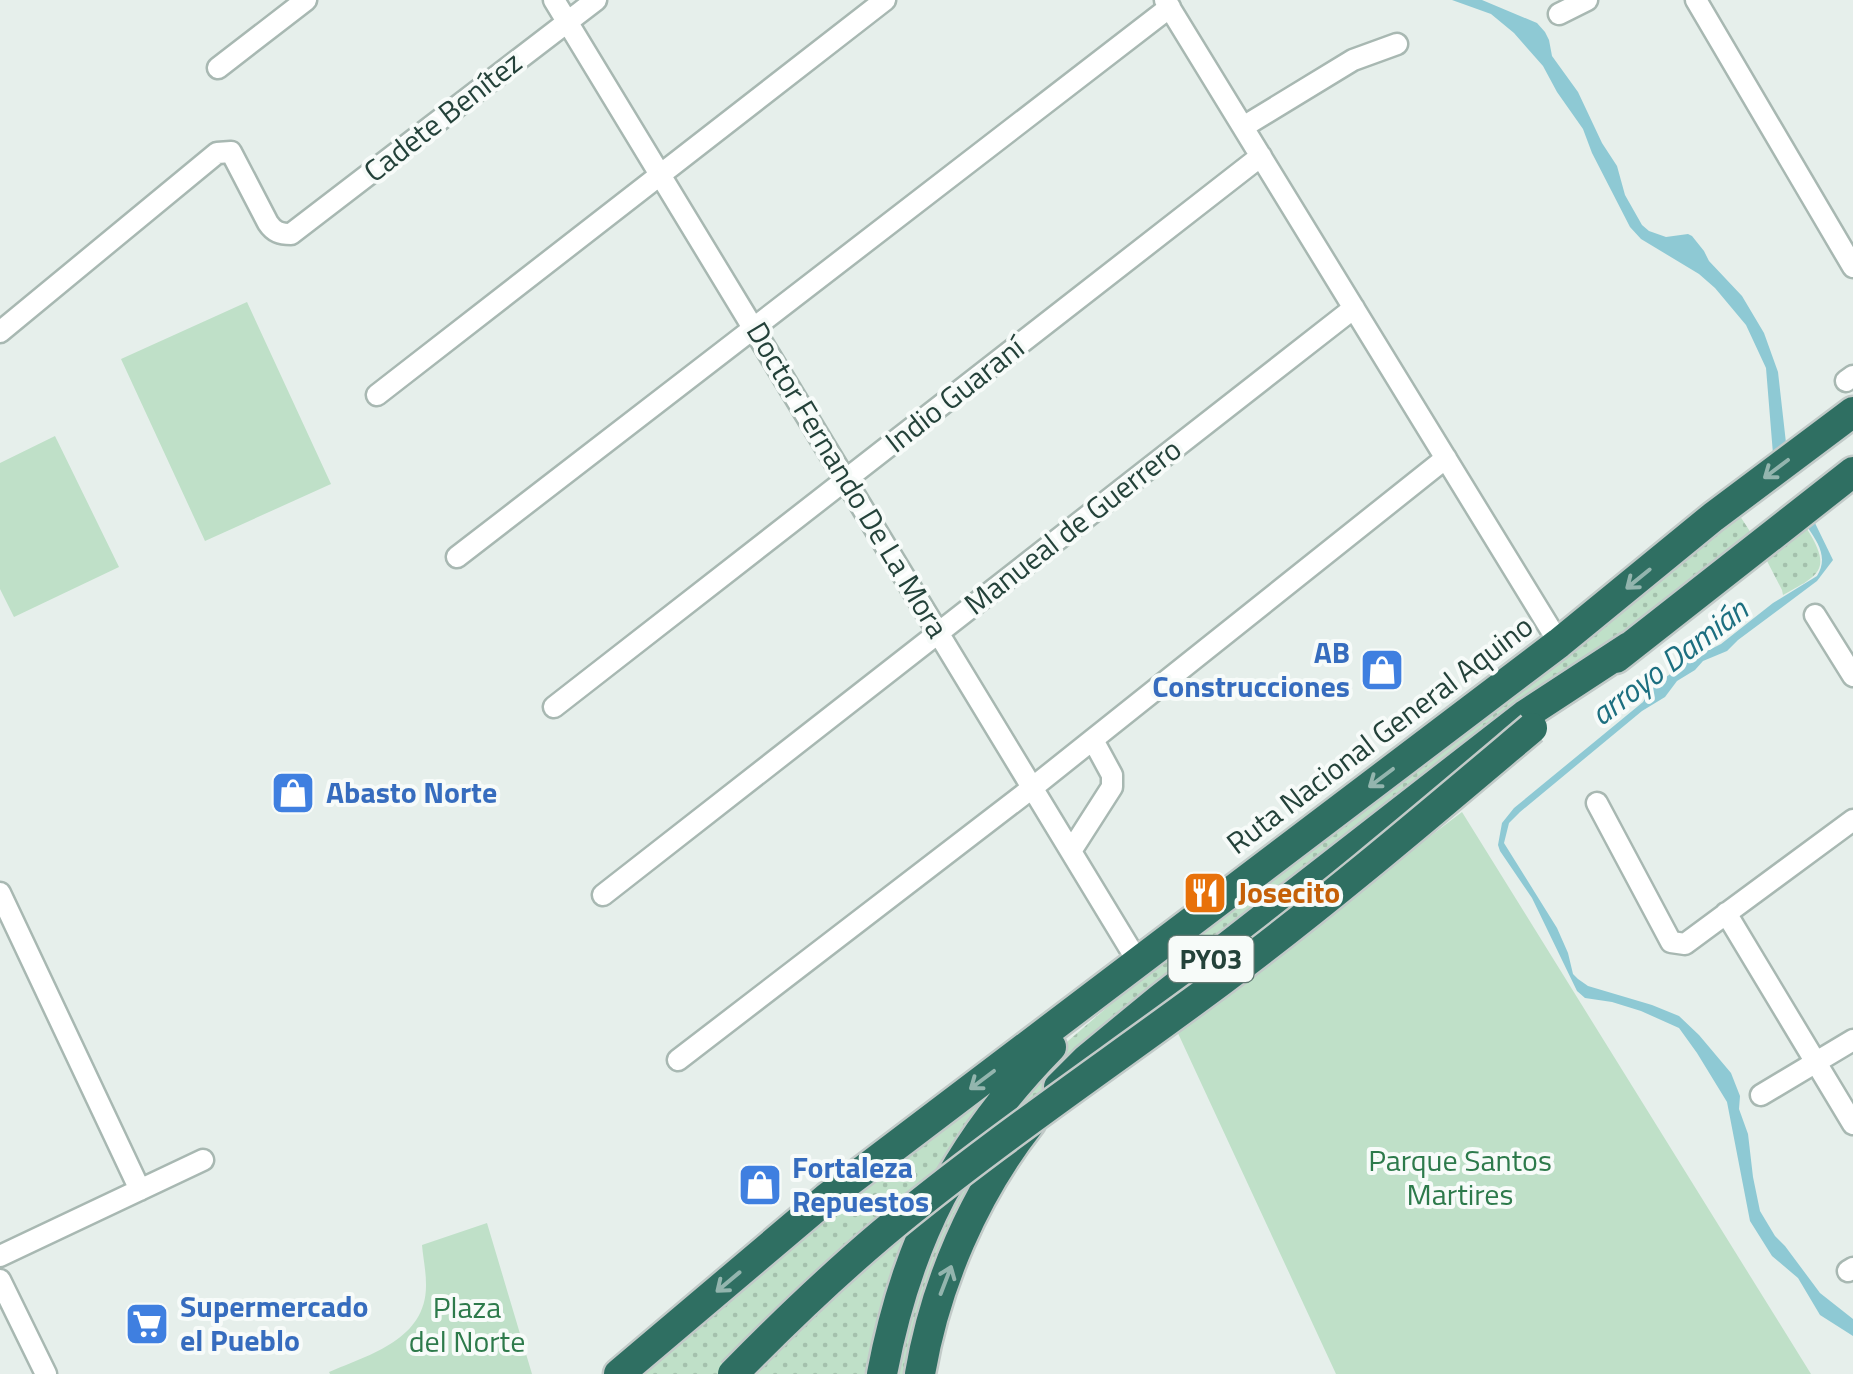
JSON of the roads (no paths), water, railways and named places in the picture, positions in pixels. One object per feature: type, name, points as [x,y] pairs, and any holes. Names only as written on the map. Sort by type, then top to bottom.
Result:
[{"type":"highway","name":"Ruta Nacional General Aquino","points":[[620,1374],[826,1198],[1560,643],[1713,517],[1846,417]]},
{"type":"highway","name":"PY03","points":[[733,1374],[883,1233],[1274,940],[1629,647],[1853,472]]},
{"type":"highway","name":"PY03","points":[[920,1374],[938,1302],[970,1221],[1019,1137],[1052,1094],[1086,1060],[1160,999],[1525,716],[1629,647]]},
{"type":"highway","name":"PY03","points":[[882,1374],[912,1260],[940,1194],[964,1152],[1017,1082],[1133,966]]},
{"type":"street","points":[[218,68],[306,0]]},
{"type":"street","name":"Doctor Fernando De La Mora","points":[[554,0],[1072,851],[1133,966]]},
{"type":"street","name":"Cadete Benítez","points":[[0,332],[216,153],[231,152],[273,230],[291,234],[596,0]]},
{"type":"street","points":[[377,395],[886,0]]},
{"type":"street","points":[[1558,14],[1587,0]]},
{"type":"street","points":[[1696,0],[1853,267]]},
{"type":"street","points":[[457,557],[1167,4],[1560,643]]},
{"type":"street","points":[[1243,127],[1353,60],[1397,44]]},
{"type":"street","name":"Indio Guaraní","points":[[554,707],[1261,156]]},
{"type":"street","name":"Manueal de Guerrero","points":[[603,895],[1354,308]]},
{"type":"street","points":[[678,1060],[1032,788],[1446,458]]},
{"type":"street","points":[[1815,615],[1853,676]]},
{"type":"street","points":[[1072,851],[1112,787],[1112,774],[1093,740]]},
{"type":"street","points":[[1597,803],[1671,942],[1685,944],[1853,820]]},
{"type":"street","points":[[2,903],[140,1190]]},
{"type":"street","points":[[1726,913],[1853,1124]]},
{"type":"street","points":[[1761,1095],[1853,1040]]},
{"type":"street","points":[[0,1256],[204,1160]]},
{"type":"street","points":[[0,1280],[46,1374]]},
{"type":"water","points":[[1452,0],[1482,0],[1537,23],[1549,40],[1552,56],[1578,92],[1617,166],[1625,195],[1642,225],[1666,237],[1692,236],[1742,296],[1764,333],[1778,372],[1786,443],[1773,454],[1766,368],[1746,325],[1699,274],[1641,239],[1630,227],[1583,129],[1543,66],[1514,33],[1491,14]]},
{"type":"water","points":[[1815,523],[1833,560],[1817,581],[1727,651],[1703,661],[1677,681],[1665,697],[1642,711],[1520,812],[1509,823],[1504,843],[1557,928],[1573,974],[1588,986],[1679,1016],[1731,1073],[1748,1134],[1760,1211],[1820,1293],[1853,1319],[1853,1336],[1820,1315],[1798,1278],[1772,1256],[1750,1221],[1727,1102],[1679,1028],[1641,1011],[1585,998],[1577,991],[1532,898],[1498,845],[1502,823],[1514,808],[1643,702],[1651,688],[1817,576],[1822,557],[1808,528]]},
{"type":"place","name":"AB Construcciones","points":[[1382,670]]},
{"type":"place","name":"Abasto Norte","points":[[293,793]]},
{"type":"place","name":"Josecito","points":[[1205,893]]},
{"type":"place","name":"Fortaleza Repuestos","points":[[760,1185]]},
{"type":"place","name":"Supermercado el Pueblo","points":[[147,1324]]},
{"type":"water label","name":"arroyo Damián","points":[[1669,662]]},
{"type":"park label","name":"Parque Santos Martires","points":[[1460,1178]]},
{"type":"park label","name":"Plaza del Norte","points":[[467,1325]]}]
